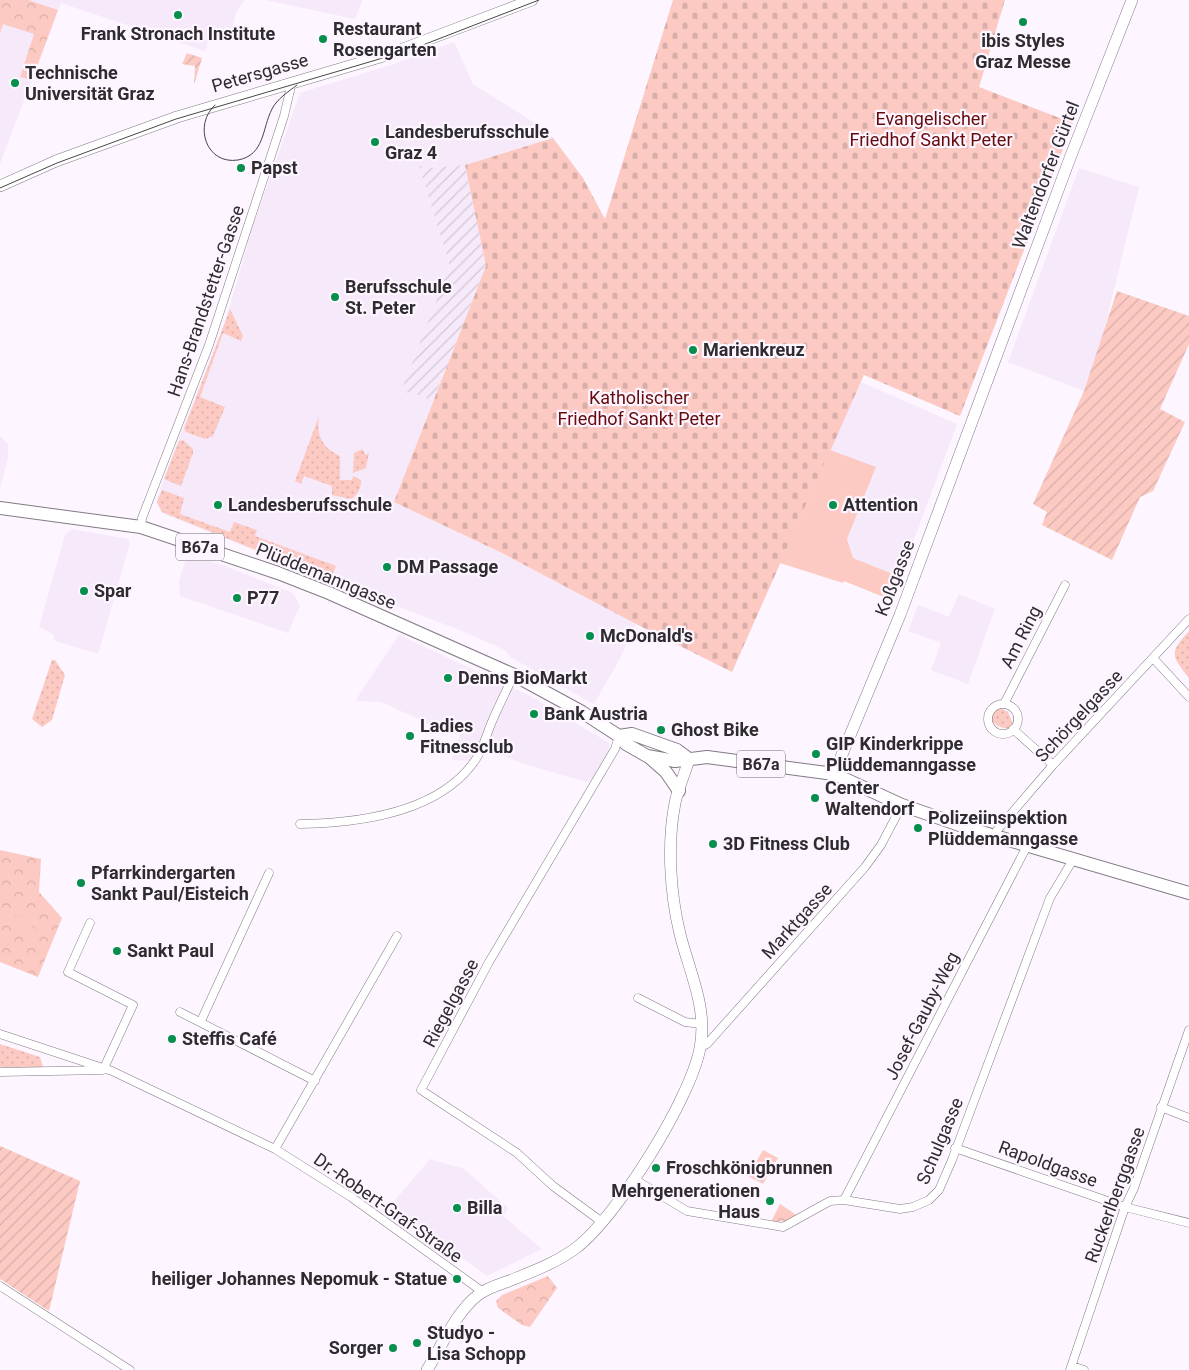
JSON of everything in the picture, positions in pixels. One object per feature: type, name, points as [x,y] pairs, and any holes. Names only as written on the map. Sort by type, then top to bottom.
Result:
[{"type":"main road","name":"Petersgasse","points":[[0,186],[56,161],[180,116],[395,53],[532,0]]},
{"type":"main road","name":"Waltendorfer Gürtel","points":[[993,364],[1070,158],[1132,0]]},
{"type":"main road","name":"Koßgasse","points":[[834,774],[900,615],[993,364]]},
{"type":"main road","name":"Plüddemanngasse","points":[[0,508],[140,528],[278,573],[329,593],[514,675],[582,712],[619,736],[626,744],[648,756],[675,761],[707,757],[834,774],[902,805],[1027,846],[1189,892]]},
{"type":"main road","name":"Plüddemanngasse","points":[[619,736],[632,734],[677,750],[689,760]]},
{"type":"main road","points":[[648,756],[666,772],[678,790]]},
{"type":"main road","points":[[428,1370],[454,1324],[470,1303],[483,1292],[562,1257],[587,1239],[634,1179],[676,1108],[701,1047],[700,1004],[680,934],[673,890],[671,840],[678,790],[689,760]]},
{"type":"street","name":"Hans-Brandstetter-Gasse","points":[[140,528],[142,518],[213,336],[284,116],[292,82]]},
{"type":"street","name":"Am Ring","points":[[1013,729],[1000,733],[989,726],[988,717],[992,708],[1004,704],[1065,585]]},
{"type":"street","name":"Schörgelgasse","points":[[994,835],[998,827],[1054,765],[1189,620]]},
{"type":"street","points":[[1153,658],[1189,697]]},
{"type":"street","points":[[300,824],[359,822],[399,811],[453,785],[464,775],[481,752],[514,675]]},
{"type":"street","points":[[1004,704],[1010,705],[1017,714],[1018,719],[1013,729],[1054,765]]},
{"type":"street","name":"Riegelgasse","points":[[602,1222],[549,1183],[517,1153],[421,1090],[489,962],[615,750],[619,736]]},
{"type":"street","name":"Marktgasse","points":[[701,1047],[707,1044],[860,873],[881,845],[902,805]]},
{"type":"street","name":"Josef-Gauby-Weg","points":[[844,1200],[1027,846]]},
{"type":"street","name":"Schulgasse","points":[[634,1179],[687,1211],[783,1227],[830,1201],[844,1200],[900,1209],[929,1200],[939,1190],[1050,898],[1074,858]]},
{"type":"street","points":[[201,1021],[269,872]]},
{"type":"street","points":[[0,1072],[87,1071],[104,1068],[133,1006],[68,972],[90,923]]},
{"type":"street","points":[[276,1149],[397,936]]},
{"type":"street","points":[[638,998],[685,1022],[701,1024]]},
{"type":"street","points":[[180,1012],[201,1021],[315,1081]]},
{"type":"street","name":"Ruckerlberggasse","points":[[1071,1368],[1125,1207],[1189,1030]]},
{"type":"street","name":"Dr.-Robert-Graf-Straße","points":[[0,1034],[104,1068],[276,1149],[351,1197],[483,1292]]},
{"type":"street","points":[[1162,1107],[1189,1118]]},
{"type":"street","name":"Rapoldgasse","points":[[955,1148],[1125,1207],[1189,1222]]},
{"type":"street","points":[[0,1286],[130,1370]]},
{"type":"street","points":[[1071,1368],[1084,1370]]},
{"type":"shaded area","name":"Technische Universität Graz","points":[[0,0],[245,0],[236,12],[230,39],[210,35],[205,51],[61,3],[0,164]]},
{"type":"shaded area","points":[[265,0],[363,0],[355,19]]},
{"type":"shaded area","name":"Berufsschule St. Peter","points":[[454,42],[473,84],[546,130],[553,138],[465,165],[426,168],[419,166],[450,266],[398,399],[403,393],[411,392],[433,401],[394,502],[502,553],[636,624],[618,662],[594,704],[510,657],[506,651],[498,647],[457,629],[325,579],[162,513],[156,502],[180,435],[223,329],[255,220],[300,93],[391,65]]},
{"type":"shaded area","points":[[465,165],[486,266],[433,401],[411,392],[403,393],[397,401],[450,266],[419,166],[428,168]]},
{"type":"shaded area","points":[[1079,168],[1139,187],[1100,347],[1084,391],[1008,362]]},
{"type":"shaded area","points":[[861,382],[957,424],[900,577],[853,558],[847,539],[874,472],[830,450]]},
{"type":"shaded area","points":[[0,436],[8,444],[8,457],[0,489]]},
{"type":"shaded area","points":[[72,529],[128,539],[130,543],[98,654],[55,641],[53,634],[39,627],[65,535]]},
{"type":"shaded area","points":[[195,557],[225,566],[293,593],[300,606],[288,633],[180,596],[179,581],[185,562]]},
{"type":"shaded area","points":[[959,594],[995,609],[968,684],[931,670],[941,643],[908,631],[918,605],[949,617]]},
{"type":"shaded area","points":[[399,635],[532,697],[609,743],[610,751],[596,778],[586,782],[524,764],[490,750],[475,761],[452,760],[460,734],[449,733],[381,702],[355,701]]},
{"type":"shaded area","points":[[430,1159],[464,1169],[508,1208],[503,1216],[542,1249],[487,1276],[391,1205]]},
{"type":"green space","points":[[0,0],[28,0],[58,10],[32,80],[20,77],[34,34],[3,24],[0,33]]},
{"type":"green space","name":"Katholischer Friedhof Sankt Peter","points":[[673,0],[1005,0],[979,87],[1073,123],[960,416],[864,375],[732,672],[502,553],[394,502],[486,266],[465,165],[553,138],[583,178],[605,219]]},
{"type":"green space","points":[[187,53],[202,58],[194,85],[195,66],[182,64]]},
{"type":"green space","points":[[1117,291],[1189,316],[1189,344],[1160,409],[1185,422],[1153,491],[1140,497],[1112,560],[1042,525],[1047,512],[1033,504],[1084,391]]},
{"type":"green space","points":[[230,309],[243,336],[241,341],[223,333],[200,397],[225,407],[213,436],[205,439],[186,432],[184,429]]},
{"type":"green space","points":[[319,416],[318,429],[322,440],[329,449],[340,456],[340,480],[352,480],[353,476],[361,480],[359,491],[351,499],[332,495],[332,486],[304,476],[301,484],[295,481]]},
{"type":"green space","points":[[183,440],[193,449],[193,453],[181,486],[164,479],[179,441]]},
{"type":"green space","points":[[362,449],[366,455],[369,453],[366,468],[353,473],[354,453]]},
{"type":"green space","name":"Attention","points":[[830,450],[876,467],[847,539],[853,558],[900,577],[891,600],[844,581],[843,583],[780,563]]},
{"type":"green space","points":[[162,490],[184,498],[180,514],[230,532],[234,522],[257,530],[255,536],[336,566],[330,580],[162,512],[157,502]]},
{"type":"green space","points":[[1189,631],[1189,678],[1176,659],[1175,649]]},
{"type":"green space","points":[[52,660],[55,660],[65,675],[52,720],[42,727],[32,719]]},
{"type":"green space","points":[[999,707],[1008,712],[1013,724],[1011,728],[999,726],[990,719],[991,712]]},
{"type":"green space","points":[[0,850],[41,859],[39,892],[62,918],[38,977],[0,962]]},
{"type":"green space","points":[[19,913],[37,931],[26,941],[8,924]]},
{"type":"green space","points":[[0,1044],[40,1057],[43,1067],[0,1067]]},
{"type":"green space","points":[[0,1146],[80,1181],[49,1311],[0,1279]]},
{"type":"green space","points":[[763,1150],[778,1158],[763,1184],[748,1176]]},
{"type":"green space","points":[[780,1204],[798,1216],[786,1221],[771,1222]]},
{"type":"green space","points":[[548,1276],[557,1288],[530,1327],[522,1325],[498,1308],[496,1301],[502,1295]]},
{"type":"tram line","points":[[0,188],[57,163],[176,119],[410,50],[539,0]]},
{"type":"tram line","points":[[215,105],[208,113],[205,123],[204,133],[206,142],[218,156],[227,160],[238,160],[247,157],[258,147],[274,105],[297,85]]},
{"type":"place","name":"Frank Stronach Institute","points":[[178,15]]},
{"type":"place","name":"ibis Styles Graz Messe","points":[[1023,22]]},
{"type":"place","name":"Restaurant Rosengarten","points":[[323,39]]},
{"type":"place","name":"Technische Universität Graz","points":[[15,83]]},
{"type":"place","name":"Landesberufsschule Graz 4","points":[[375,142]]},
{"type":"place","name":"Papst","points":[[241,168]]},
{"type":"place","name":"Berufsschule St. Peter","points":[[335,297]]},
{"type":"place","name":"Marienkreuz","points":[[693,350]]},
{"type":"place","name":"Landesberufsschule","points":[[218,505]]},
{"type":"place","name":"Attention","points":[[833,505]]},
{"type":"place","name":"DM Passage","points":[[387,567]]},
{"type":"place","name":"Spar","points":[[84,591]]},
{"type":"place","name":"P77","points":[[237,598]]},
{"type":"place","name":"McDonald's","points":[[590,636]]},
{"type":"place","name":"Denns BioMarkt","points":[[448,678]]},
{"type":"place","name":"Bank Austria","points":[[534,714]]},
{"type":"place","name":"Ghost Bike","points":[[661,730]]},
{"type":"place","name":"Ladies Fitnessclub","points":[[410,736]]},
{"type":"place","name":"GIP Kinderkrippe Plüddemanngasse","points":[[816,754]]},
{"type":"place","name":"Center Waltendorf","points":[[815,798]]},
{"type":"place","name":"Polizeiinspektion Plüddemanngasse","points":[[918,828]]},
{"type":"place","name":"3D Fitness Club","points":[[713,844]]},
{"type":"place","name":"Pfarrkindergarten Sankt Paul/Eisteich","points":[[81,883]]},
{"type":"place","name":"Sankt Paul","points":[[117,951]]},
{"type":"place","name":"Steffis Café","points":[[172,1039]]},
{"type":"place","name":"Froschkönigbrunnen","points":[[656,1168]]},
{"type":"place","name":"Mehrgenerationen Haus","points":[[770,1201]]},
{"type":"place","name":"Billa","points":[[457,1208]]},
{"type":"place","name":"heiliger Johannes Nepomuk - Statue","points":[[457,1279]]},
{"type":"place","name":"Studyo - Lisa Schopp","points":[[417,1343]]},
{"type":"place","name":"Sorger","points":[[393,1348]]},
{"type":"park label","name":"Evangelischer Friedhof Sankt Peter","points":[[931,129]]}]
